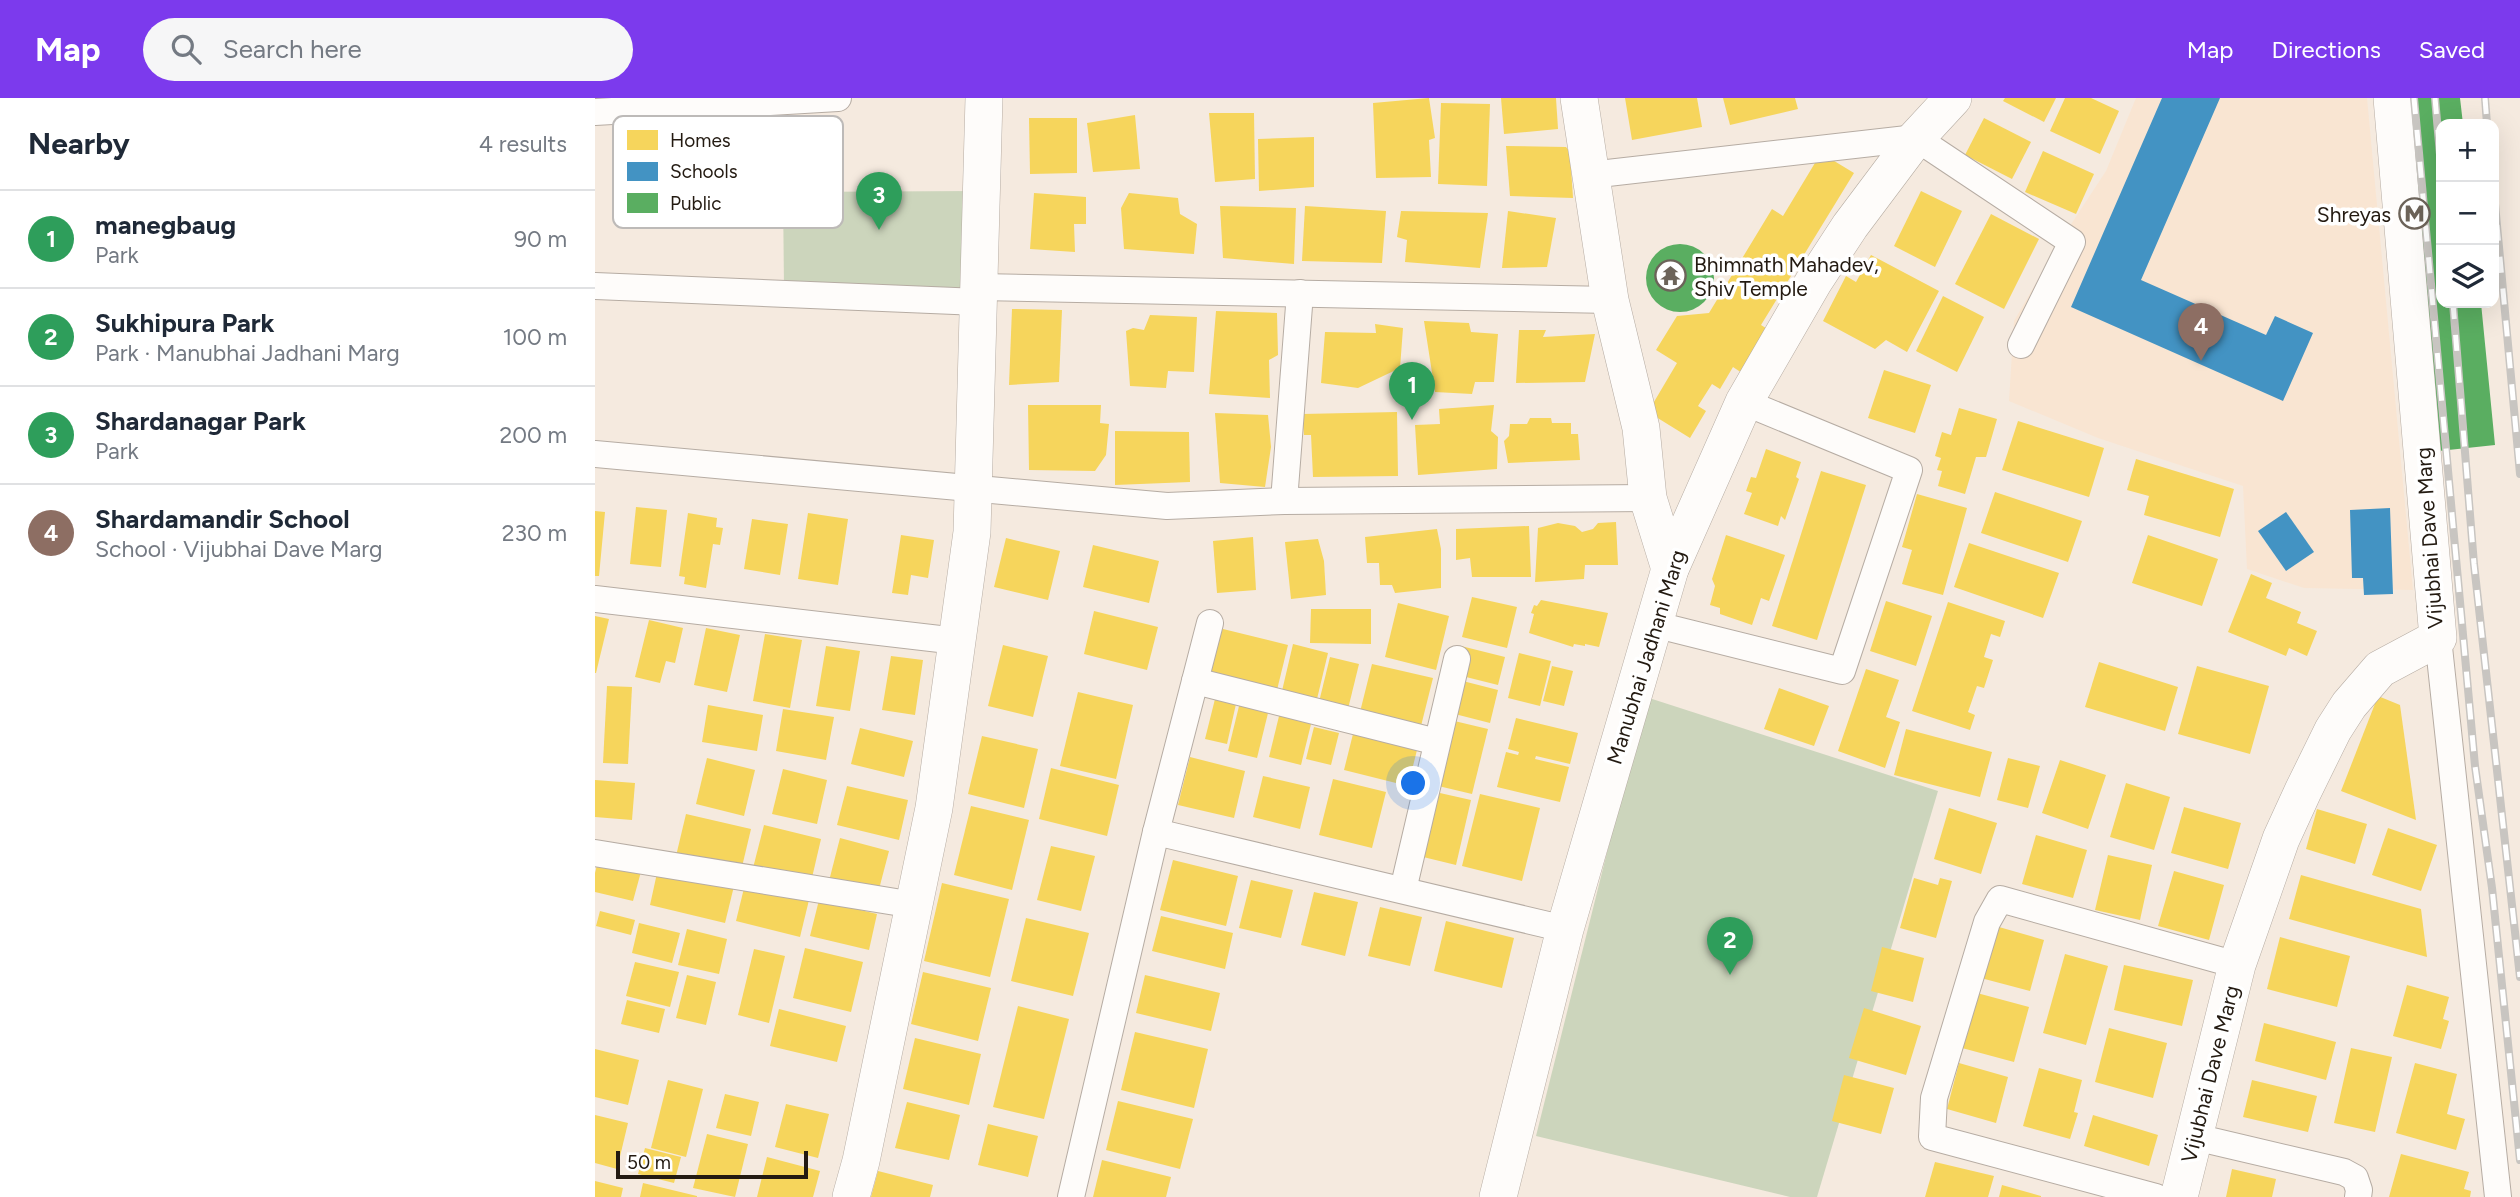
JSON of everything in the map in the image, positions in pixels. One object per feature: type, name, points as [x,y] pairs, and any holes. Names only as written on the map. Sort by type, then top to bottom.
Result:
[{"type":"street","points":[[595,113],[838,98]]},
{"type":"street","points":[[851,1197],[861,1161],[934,808],[972,532],[984,98]]},
{"type":"street","points":[[1579,98],[1610,300],[1641,428],[1648,498],[1670,569]]},
{"type":"street","name":"Vijubhai Dave Marg","points":[[2179,1197],[2237,965],[2281,839],[2333,730],[2349,705],[2380,669],[2438,638],[2392,98]]},
{"type":"street","name":"Manubhai Jadhani Marg","points":[[1498,1197],[1565,929],[1670,569],[1744,402],[1814,281],[1850,226],[1916,138],[1949,100]]},
{"type":"street","points":[[1590,175],[1916,138],[2072,242],[2021,345]]},
{"type":"street","points":[[595,286],[979,295],[1300,293],[1610,300]]},
{"type":"street","points":[[1284,501],[1300,293]]},
{"type":"street","points":[[1653,624],[1842,671],[1909,470],[1744,402]]},
{"type":"street","points":[[595,454],[1167,506],[1284,501],[1648,498]]},
{"type":"street","points":[[595,599],[957,640]]},
{"type":"street","points":[[1071,1197],[1156,832],[1210,623]]},
{"type":"street","points":[[2438,638],[2498,1197]]},
{"type":"street","points":[[1403,890],[1457,659]]},
{"type":"street","points":[[1195,681],[1437,742]]},
{"type":"street","points":[[1156,832],[1565,929]]},
{"type":"street","points":[[595,853],[914,905]]},
{"type":"street","points":[[2156,1197],[1932,1137],[1934,1098],[1987,922],[2000,899],[2237,965]]},
{"type":"street","points":[[2195,1137],[2344,1172],[2355,1178],[2358,1197]]},
{"type":"shaded area","points":[[2136,98],[2367,98],[2413,590],[2304,588],[2247,569],[2243,486],[2098,438],[2009,401],[2014,321],[2062,238],[2106,171]]},
{"type":"green space","points":[[976,191],[972,291],[784,288],[783,228],[843,228],[843,192]]},
{"type":"green space","points":[[1646,697],[1938,791],[1817,1197],[1790,1197],[1536,1136]]},
{"type":"building: Homes","points":[[1429,98],[1435,138],[1429,140],[1431,177],[1376,178],[1373,103]]},
{"type":"building: Homes","points":[[1501,98],[1556,98],[1558,129],[1504,134]]},
{"type":"building: Homes","points":[[1625,98],[1697,98],[1702,127],[1632,140]]},
{"type":"building: Homes","points":[[1723,98],[1795,98],[1798,109],[1730,125]]},
{"type":"building: Homes","points":[[2005,98],[2056,98],[2044,122],[2003,101]]},
{"type":"building: Homes","points":[[2065,98],[2091,98],[2119,111],[2100,154],[2050,131]]},
{"type":"building: Homes","points":[[1441,103],[1490,104],[1487,186],[1438,184]]},
{"type":"building: Homes","points":[[1209,113],[1254,113],[1255,179],[1215,182]]},
{"type":"building: Homes","points":[[1135,115],[1140,169],[1093,172],[1087,123]]},
{"type":"building: Homes","points":[[1029,118],[1077,118],[1077,173],[1030,174]]},
{"type":"building: Homes","points":[[1984,118],[2031,142],[2012,179],[1965,155]]},
{"type":"building: Homes","points":[[1314,137],[1314,187],[1259,191],[1258,139]]},
{"type":"building: Homes","points":[[1506,146],[1566,147],[1570,152],[1573,198],[1510,196]]},
{"type":"building: Homes","points":[[2043,151],[2094,174],[2076,214],[2025,192]]},
{"type":"building: Homes","points":[[1821,153],[1854,173],[1761,325],[1769,330],[1742,373],[1733,367],[1720,389],[1712,384],[1698,406],[1706,411],[1690,438],[1648,412],[1677,363],[1656,350],[1677,316],[1709,313],[1772,209],[1783,216]]},
{"type":"building: Homes","points":[[1921,191],[1962,211],[1935,267],[1894,246]]},
{"type":"building: Homes","points":[[1034,193],[1086,197],[1086,224],[1074,224],[1075,252],[1030,249]]},
{"type":"building: Homes","points":[[1129,193],[1178,198],[1180,214],[1197,224],[1194,254],[1124,249],[1121,208]]},
{"type":"building: Homes","points":[[1220,206],[1296,208],[1294,264],[1223,258]]},
{"type":"building: Homes","points":[[1305,206],[1386,211],[1382,263],[1302,261]]},
{"type":"building: Homes","points":[[1401,211],[1488,213],[1480,268],[1405,262],[1407,240],[1397,237]]},
{"type":"building: Homes","points":[[1508,211],[1556,218],[1547,267],[1502,268]]},
{"type":"building: Homes","points":[[1991,214],[2039,239],[2004,309],[1955,284]]},
{"type":"building: Homes","points":[[1871,255],[1939,291],[1907,352],[1886,340],[1875,349],[1823,321],[1846,276],[1856,282]]},
{"type":"building: Homes","points":[[1943,296],[1984,317],[1957,372],[1916,351]]},
{"type":"building: Homes","points":[[1012,309],[1062,310],[1059,382],[1009,385]]},
{"type":"building: Homes","points":[[1216,311],[1277,313],[1278,355],[1269,360],[1270,398],[1209,394]]},
{"type":"building: Homes","points":[[1150,315],[1197,317],[1194,372],[1168,371],[1166,388],[1130,386],[1126,331],[1133,328],[1144,330]]},
{"type":"building: Homes","points":[[1424,321],[1469,323],[1471,332],[1498,334],[1494,382],[1475,382],[1472,394],[1435,392]]},
{"type":"building: Homes","points":[[1375,324],[1403,328],[1400,368],[1358,388],[1321,383],[1325,332],[1376,333]]},
{"type":"building: Homes","points":[[1519,330],[1546,330],[1543,337],[1595,334],[1585,382],[1516,383]]},
{"type":"building: Homes","points":[[1884,370],[1931,385],[1915,433],[1868,418]]},
{"type":"building: Homes","points":[[1028,405],[1101,405],[1100,423],[1109,424],[1106,455],[1095,471],[1029,470]]},
{"type":"building: Homes","points":[[1494,405],[1491,431],[1498,437],[1497,469],[1418,475],[1415,425],[1440,424],[1439,409]]},
{"type":"building: Homes","points":[[1959,408],[1997,419],[1986,457],[1976,457],[1965,494],[1938,486],[1942,471],[1937,470],[1941,458],[1935,456],[1942,432],[1951,435]]},
{"type":"building: Homes","points":[[1397,412],[1398,476],[1313,477],[1311,435],[1304,435],[1302,414]]},
{"type":"building: Homes","points":[[1215,413],[1268,415],[1271,447],[1265,487],[1220,483]]},
{"type":"building: Homes","points":[[1530,418],[1551,418],[1552,423],[1571,423],[1571,434],[1578,434],[1580,460],[1508,463],[1504,441],[1509,436],[1510,424],[1527,424]]},
{"type":"building: Homes","points":[[2018,421],[2104,448],[2089,497],[2002,470]]},
{"type":"building: Homes","points":[[1115,431],[1189,432],[1190,482],[1115,485]]},
{"type":"building: Homes","points":[[1766,449],[1801,462],[1796,477],[1799,479],[1785,520],[1781,516],[1778,526],[1744,514],[1752,493],[1746,491],[1751,477],[1756,478]]},
{"type":"building: Homes","points":[[2136,459],[2234,489],[2220,537],[2144,515],[2149,496],[2127,490]]},
{"type":"building: Homes","points":[[1821,471],[1866,485],[1817,640],[1772,626]]},
{"type":"building: Homes","points":[[1995,492],[2082,521],[2068,562],[1981,533]]},
{"type":"building: Homes","points":[[1917,494],[1967,508],[1943,595],[1902,584],[1912,550],[1902,547]]},
{"type":"building: Homes","points":[[636,507],[667,510],[661,567],[630,564]]},
{"type":"building: Homes","points":[[595,511],[605,512],[599,576],[595,576]]},
{"type":"building: Homes","points":[[688,513],[717,518],[716,527],[723,528],[720,545],[713,544],[706,588],[684,584],[685,577],[679,576]]},
{"type":"building: Homes","points":[[808,513],[848,519],[838,585],[798,579]]},
{"type":"building: Homes","points":[[752,519],[788,524],[780,575],[744,569]]},
{"type":"building: Homes","points":[[1616,522],[1618,565],[1585,565],[1584,579],[1535,582],[1538,528],[1558,523],[1575,526],[1582,532],[1593,529],[1598,523]]},
{"type":"building: Homes","points":[[1529,526],[1531,577],[1472,577],[1470,558],[1456,560],[1456,529]]},
{"type":"building: Homes","points":[[1437,529],[1441,549],[1441,588],[1395,593],[1392,585],[1380,585],[1379,563],[1367,563],[1365,537]]},
{"type":"building: Homes","points":[[901,535],[934,540],[928,578],[911,575],[908,595],[892,593]]},
{"type":"building: Homes","points":[[1726,535],[1785,555],[1769,601],[1761,598],[1752,625],[1720,614],[1720,608],[1710,605],[1715,586],[1712,579]]},
{"type":"building: Homes","points":[[2148,535],[2218,559],[2202,606],[2132,583]]},
{"type":"building: Homes","points":[[1253,537],[1256,590],[1217,593],[1213,541]]},
{"type":"building: Homes","points":[[1006,538],[1060,551],[1048,600],[994,587]]},
{"type":"building: Homes","points":[[1318,539],[1324,561],[1326,595],[1291,599],[1285,542]]},
{"type":"building: Homes","points":[[1969,543],[2059,573],[2043,618],[1954,587]]},
{"type":"building: Homes","points":[[1093,545],[1159,561],[1149,603],[1083,587]]},
{"type":"building: Homes","points":[[2251,574],[2272,583],[2266,598],[2301,612],[2297,623],[2317,631],[2307,656],[2289,648],[2286,656],[2228,632]]},
{"type":"building: Homes","points":[[1472,597],[1517,607],[1507,648],[1462,637]]},
{"type":"building: Homes","points":[[1541,600],[1608,613],[1599,647],[1574,644],[1573,647],[1529,633],[1534,614],[1531,613],[1534,605],[1537,606]]},
{"type":"building: Homes","points":[[1886,601],[1932,616],[1916,666],[1870,651]]},
{"type":"building: Homes","points":[[1948,602],[2005,621],[2000,637],[1991,634],[1984,657],[1993,660],[1984,688],[1977,686],[1968,712],[1975,715],[1970,730],[1912,711]]},
{"type":"building: Homes","points":[[1398,603],[1449,616],[1436,670],[1385,657]]},
{"type":"building: Homes","points":[[1311,609],[1371,609],[1371,644],[1310,643]]},
{"type":"building: Homes","points":[[1094,611],[1158,627],[1147,670],[1084,654]]},
{"type":"building: Homes","points":[[595,616],[609,619],[596,673],[595,673]]},
{"type":"building: Homes","points":[[649,620],[683,628],[675,663],[666,661],[660,683],[635,677]]},
{"type":"building: Homes","points":[[706,628],[740,635],[727,692],[694,685]]},
{"type":"building: Homes","points":[[1219,628],[1288,645],[1277,690],[1208,673]]},
{"type":"building: Homes","points":[[765,634],[802,640],[790,708],[753,701]]},
{"type":"building: Homes","points":[[1293,644],[1328,653],[1317,699],[1282,691]]},
{"type":"building: Homes","points":[[1003,645],[1048,656],[1033,717],[988,706]]},
{"type":"building: Homes","points":[[826,646],[860,651],[850,711],[816,706]]},
{"type":"building: Homes","points":[[1461,646],[1505,657],[1498,685],[1454,674]]},
{"type":"building: Homes","points":[[1519,653],[1551,661],[1540,706],[1508,698]]},
{"type":"building: Homes","points":[[891,656],[923,660],[915,715],[882,710]]},
{"type":"building: Homes","points":[[1330,657],[1359,664],[1348,709],[1319,702]]},
{"type":"building: Homes","points":[[2099,662],[2178,687],[2165,731],[2085,707]]},
{"type":"building: Homes","points":[[1372,664],[1433,678],[1421,726],[1360,712]]},
{"type":"building: Homes","points":[[1552,666],[1573,671],[1564,706],[1543,701]]},
{"type":"building: Homes","points":[[2197,666],[2269,686],[2250,754],[2178,734]]},
{"type":"building: Homes","points":[[1866,669],[1899,680],[1886,717],[1900,722],[1885,768],[1838,751]]},
{"type":"building: Homes","points":[[1455,679],[1498,690],[1490,723],[1447,712]]},
{"type":"building: Homes","points":[[607,686],[632,687],[628,764],[603,763]]},
{"type":"building: Homes","points":[[1779,688],[1829,706],[1814,746],[1764,729]]},
{"type":"building: Homes","points":[[1078,692],[1133,705],[1116,779],[1060,766]]},
{"type":"building: Homes","points":[[2378,696],[2400,705],[2416,820],[2341,791]]},
{"type":"building: Homes","points":[[1215,699],[1236,704],[1227,744],[1205,739]]},
{"type":"building: Homes","points":[[1240,702],[1269,709],[1257,758],[1228,751]]},
{"type":"building: Homes","points":[[708,705],[763,715],[757,751],[702,742]]},
{"type":"building: Homes","points":[[783,709],[834,717],[826,760],[776,751]]},
{"type":"building: Homes","points":[[1280,712],[1312,720],[1301,765],[1269,757]]},
{"type":"building: Homes","points":[[1516,718],[1578,733],[1570,764],[1536,756],[1535,759],[1569,767],[1560,802],[1497,787],[1506,752],[1518,755],[1519,752],[1508,749]]},
{"type":"building: Homes","points":[[1446,719],[1488,729],[1472,794],[1430,784]]},
{"type":"building: Homes","points":[[1314,727],[1339,733],[1331,765],[1306,759]]},
{"type":"building: Homes","points":[[860,728],[913,741],[904,777],[851,764]]},
{"type":"building: Homes","points":[[1906,729],[1992,752],[1980,797],[1894,775]]},
{"type":"building: Homes","points":[[1354,730],[1418,746],[1408,786],[1344,770]]},
{"type":"building: Homes","points":[[982,736],[1038,749],[1024,808],[968,794]]},
{"type":"building: Homes","points":[[1190,757],[1245,771],[1234,818],[1178,805]]},
{"type":"building: Homes","points":[[707,758],[755,770],[744,816],[696,804]]},
{"type":"building: Homes","points":[[2008,758],[2040,766],[2028,808],[1997,800]]},
{"type":"building: Homes","points":[[2060,760],[2106,775],[2088,829],[2042,813]]},
{"type":"building: Homes","points":[[1051,768],[1119,785],[1107,836],[1039,819]]},
{"type":"building: Homes","points":[[783,769],[827,780],[817,824],[772,814]]},
{"type":"building: Homes","points":[[1263,776],[1310,787],[1300,829],[1253,817]]},
{"type":"building: Homes","points":[[1333,779],[1386,792],[1372,848],[1319,835]]},
{"type":"building: Homes","points":[[595,780],[635,783],[632,820],[595,817]]},
{"type":"building: Homes","points":[[2126,783],[2170,797],[2154,850],[2110,837]]},
{"type":"building: Homes","points":[[847,786],[908,800],[899,840],[837,825]]},
{"type":"building: Homes","points":[[1431,791],[1471,800],[1456,865],[1415,855]]},
{"type":"building: Homes","points":[[1480,794],[1540,808],[1522,881],[1462,866]]},
{"type":"building: Homes","points":[[971,806],[1029,820],[1012,890],[954,875]]},
{"type":"building: Homes","points":[[2184,807],[2241,823],[2228,869],[2171,853]]},
{"type":"building: Homes","points":[[1949,808],[1997,823],[1981,874],[1934,859]]},
{"type":"building: Homes","points":[[2317,809],[2367,824],[2355,864],[2306,849]]},
{"type":"building: Homes","points":[[686,814],[751,829],[741,871],[676,856]]},
{"type":"building: Homes","points":[[764,825],[821,839],[811,882],[753,868]]},
{"type":"building: Homes","points":[[2388,828],[2437,845],[2421,891],[2372,875]]},
{"type":"building: Homes","points":[[2036,835],[2087,850],[2073,898],[2022,884]]},
{"type":"building: Homes","points":[[840,838],[889,851],[878,893],[829,881]]},
{"type":"building: Homes","points":[[1051,846],[1095,856],[1081,911],[1037,900]]},
{"type":"building: Homes","points":[[2108,855],[2152,865],[2140,920],[2095,910]]},
{"type":"building: Homes","points":[[599,857],[642,868],[633,901],[595,892],[595,873]]},
{"type":"building: Homes","points":[[1173,860],[1238,876],[1226,926],[1160,910]]},
{"type":"building: Homes","points":[[659,864],[735,882],[725,923],[650,905]]},
{"type":"building: Homes","points":[[2174,871],[2224,885],[2209,940],[2158,926]]},
{"type":"building: Homes","points":[[2301,875],[2421,909],[2427,957],[2289,919]]},
{"type":"building: Homes","points":[[1914,878],[1938,885],[1940,878],[1952,881],[1936,938],[1900,928]]},
{"type":"building: Homes","points":[[1251,880],[1293,890],[1281,938],[1239,928]]},
{"type":"building: Homes","points":[[942,883],[1009,899],[990,977],[924,961]]},
{"type":"building: Homes","points":[[745,884],[809,900],[800,937],[736,921]]},
{"type":"building: Homes","points":[[1314,892],[1358,902],[1345,956],[1301,945]]},
{"type":"building: Homes","points":[[819,900],[877,914],[869,950],[810,936]]},
{"type":"building: Homes","points":[[1380,907],[1422,917],[1410,966],[1368,956]]},
{"type":"building: Homes","points":[[600,911],[635,920],[631,935],[596,926]]},
{"type":"building: Homes","points":[[1161,916],[1233,933],[1225,969],[1152,951]]},
{"type":"building: Homes","points":[[1026,918],[1089,933],[1073,996],[1011,981]]},
{"type":"building: Homes","points":[[1446,921],[1514,938],[1502,988],[1434,971]]},
{"type":"building: Homes","points":[[639,923],[680,933],[672,963],[632,953]]},
{"type":"building: Homes","points":[[1992,925],[2044,940],[2030,991],[1977,977]]},
{"type":"building: Homes","points":[[687,929],[727,939],[719,974],[678,965]]},
{"type":"building: Homes","points":[[2280,937],[2350,956],[2337,1007],[2267,989]]},
{"type":"building: Homes","points":[[1882,947],[1924,958],[1913,1002],[1871,991]]},
{"type":"building: Homes","points":[[805,948],[863,962],[851,1012],[793,998]]},
{"type":"building: Homes","points":[[754,949],[785,956],[769,1023],[738,1015]]},
{"type":"building: Homes","points":[[2065,954],[2108,966],[2086,1045],[2043,1033]]},
{"type":"building: Homes","points":[[635,962],[679,972],[670,1007],[626,996]]},
{"type":"building: Homes","points":[[2124,965],[2193,980],[2182,1026],[2114,1010]]},
{"type":"building: Homes","points":[[923,972],[991,988],[978,1041],[911,1024]]},
{"type":"building: Homes","points":[[687,975],[716,982],[706,1025],[676,1018]]},
{"type":"building: Homes","points":[[1145,975],[1220,993],[1211,1031],[1136,1013]]},
{"type":"building: Homes","points":[[2407,985],[2449,997],[2443,1019],[2449,1021],[2441,1049],[2393,1036]]},
{"type":"building: Homes","points":[[1977,993],[2029,1007],[2014,1062],[1962,1048]]},
{"type":"building: Homes","points":[[627,1000],[665,1009],[659,1033],[621,1024]]},
{"type":"building: Homes","points":[[1018,1006],[1069,1019],[1044,1119],[993,1107]]},
{"type":"building: Homes","points":[[1864,1008],[1921,1026],[1906,1075],[1849,1058]]},
{"type":"building: Homes","points":[[779,1009],[846,1026],[837,1062],[770,1046]]},
{"type":"building: Homes","points":[[2264,1023],[2336,1042],[2326,1080],[2255,1061]]},
{"type":"building: Homes","points":[[2109,1028],[2167,1043],[2153,1098],[2095,1082]]},
{"type":"building: Homes","points":[[1135,1032],[1208,1049],[1194,1108],[1121,1090]]},
{"type":"building: Homes","points":[[915,1038],[981,1054],[969,1105],[903,1089]]},
{"type":"building: Homes","points":[[2351,1048],[2392,1057],[2375,1132],[2334,1123]]},
{"type":"building: Homes","points":[[595,1049],[639,1060],[628,1105],[595,1097]]},
{"type":"building: Homes","points":[[1959,1063],[2008,1077],[1996,1123],[1947,1109]]},
{"type":"building: Homes","points":[[2415,1063],[2457,1074],[2447,1114],[2465,1119],[2456,1150],[2396,1133]]},
{"type":"building: Homes","points":[[2039,1068],[2082,1080],[2074,1112],[2078,1113],[2070,1139],[2023,1126]]},
{"type":"building: Homes","points":[[1844,1075],[1894,1088],[1881,1134],[1832,1121]]},
{"type":"building: Homes","points":[[668,1080],[703,1089],[686,1157],[651,1148]]},
{"type":"building: Homes","points":[[2252,1080],[2317,1096],[2308,1132],[2243,1117]]},
{"type":"building: Homes","points":[[725,1094],[759,1102],[751,1136],[716,1128]]},
{"type":"building: Homes","points":[[1118,1101],[1193,1119],[1180,1169],[1106,1150]]},
{"type":"building: Homes","points":[[907,1102],[960,1115],[949,1160],[895,1148]]},
{"type":"building: Homes","points":[[786,1104],[829,1114],[818,1158],[775,1147]]},
{"type":"building: Homes","points":[[595,1115],[628,1123],[617,1169],[595,1163]]},
{"type":"building: Homes","points":[[2093,1115],[2158,1135],[2149,1166],[2084,1146]]},
{"type":"building: Homes","points":[[988,1124],[1038,1136],[1028,1177],[978,1165]]},
{"type":"building: Homes","points":[[707,1134],[748,1144],[735,1197],[693,1188]]},
{"type":"building: Homes","points":[[645,1148],[681,1157],[674,1183],[638,1174]]},
{"type":"building: Homes","points":[[2401,1154],[2469,1172],[2464,1189],[2471,1191],[2470,1197],[2389,1197]]},
{"type":"building: Homes","points":[[767,1157],[820,1171],[813,1197],[757,1197]]},
{"type":"building: Homes","points":[[1102,1160],[1171,1177],[1166,1197],[1093,1197]]},
{"type":"building: Homes","points":[[1935,1162],[1994,1176],[1988,1197],[1925,1197]]},
{"type":"building: Homes","points":[[2232,1169],[2276,1179],[2272,1197],[2226,1197]]},
{"type":"building: Homes","points":[[878,1171],[933,1185],[930,1197],[871,1197]]},
{"type":"building: Homes","points":[[595,1181],[623,1188],[621,1197],[595,1197]]},
{"type":"building: Homes","points":[[643,1183],[697,1196],[697,1197],[640,1197]]},
{"type":"building: Homes","points":[[2002,1185],[2041,1196],[2041,1197],[1999,1197]]},
{"type":"building: Schools","points":[[2162,98],[2220,98],[2141,280],[2266,335],[2275,316],[2313,333],[2283,401],[2071,307]]},
{"type":"building: Schools","points":[[2390,508],[2393,594],[2364,595],[2363,578],[2352,578],[2350,510]]},
{"type":"building: Schools","points":[[2286,512],[2314,552],[2286,571],[2258,531]]},
{"type":"building: Public","name":"Shreyas","points":[[2375,98],[2460,98],[2462,119],[2436,119],[2436,308],[2481,308],[2495,445],[2411,454]]},
{"type":"building: Public","points":[[1687,244],[1708,259],[1714,271],[1712,291],[1704,302],[1687,312],[1673,312],[1656,302],[1648,291],[1646,271],[1656,254],[1667,246]]},
{"type":"railway","points":[[2414,98],[2475,766],[2492,888],[2520,1160]]},
{"type":"railway","points":[[2435,98],[2437,119]]},
{"type":"railway","points":[[2485,98],[2487,119]]},
{"type":"railway","points":[[2499,245],[2520,474]]},
{"type":"railway","points":[[2453,308],[2474,564],[2520,977]]},
{"type":"place","name":"Shreyas","points":[[2414,214]]},
{"type":"place","name":"Shardanagar Park","points":[[879,230]]},
{"type":"place","name":"Bhimnath Mahadev, Shiv Temple","points":[[1671,276]]},
{"type":"place","name":"Shardamandir School","points":[[2201,361]]},
{"type":"place","name":"manegbaug","points":[[1412,420]]},
{"type":"place","name":"Sukhipura Park","points":[[1730,975]]}]
